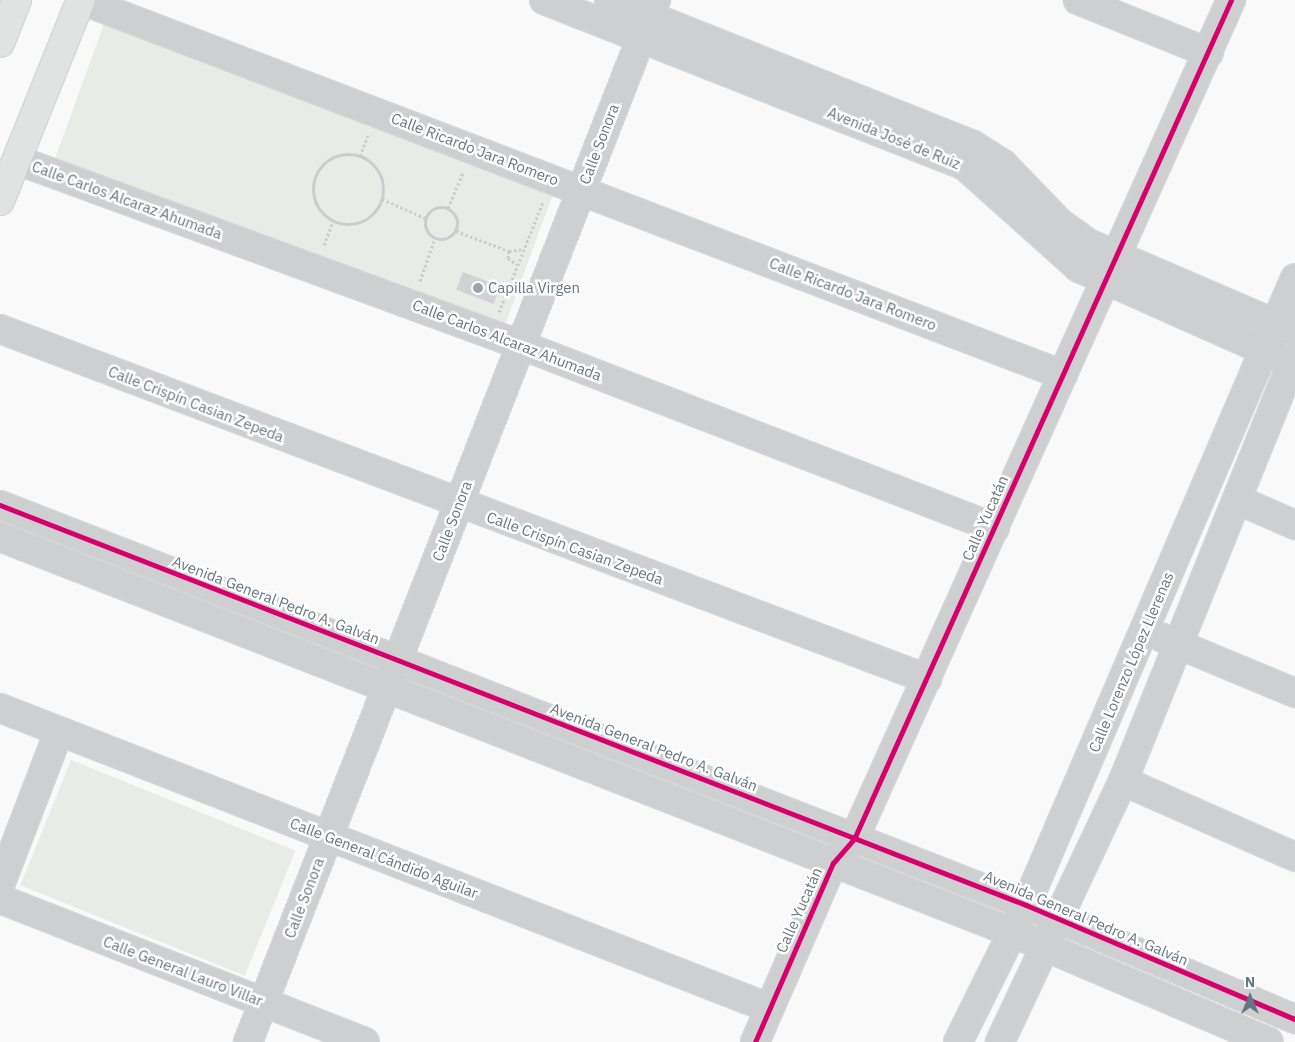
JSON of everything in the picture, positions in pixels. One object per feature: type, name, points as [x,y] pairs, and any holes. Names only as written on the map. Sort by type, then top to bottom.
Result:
[{"type":"main road","points":[[0,43],[18,0]]},
{"type":"main road","points":[[0,201],[81,0]]},
{"type":"street","name":"Calle Ricardo Jara Romero","points":[[81,0],[581,189],[1063,375]]},
{"type":"street","name":"Avenida José de Ruiz","points":[[544,0],[649,18],[973,145],[1002,164],[1059,222],[1088,243],[1285,328]]},
{"type":"street","name":"Avenida José de Ruiz","points":[[609,0],[965,166],[1078,268],[1106,283],[1264,351],[1294,361]]},
{"type":"street","points":[[1078,0],[1209,53]]},
{"type":"street","name":"Calle Yucatán","points":[[755,1042],[833,863],[854,839],[1063,375],[1119,257],[1231,0]]},
{"type":"street","name":"Calle Sonora","points":[[248,1042],[649,18]]},
{"type":"street","name":"Calle Carlos Alcaraz Ahumada","points":[[17,160],[521,344],[995,528]]},
{"type":"street","name":"Calle Lorenzo López Llerenas","points":[[958,1042],[1026,905],[1146,630],[1264,351],[1285,328],[1295,278]]},
{"type":"street","name":"Calle Crispín Casian Zepeda","points":[[0,329],[458,505],[926,679]]},
{"type":"street","points":[[1000,1042],[1060,920],[1123,781],[1294,361]]},
{"type":"street","points":[[1238,500],[1295,525]]},
{"type":"street","name":"Avenida General Pedro A. Galván","points":[[0,505],[1026,905],[1295,1019]]},
{"type":"street","points":[[0,537],[1011,932],[1269,1042]]},
{"type":"street","points":[[1146,630],[1295,693]]},
{"type":"street","name":"Calle General Cándido Aguilar","points":[[0,708],[769,1008]]},
{"type":"street","points":[[0,885],[59,731]]},
{"type":"street","points":[[1123,781],[1295,857]]},
{"type":"street","name":"Calle General Lauro Villar","points":[[0,900],[365,1042]]},
{"type":"path","points":[[360,156],[371,126]]},
{"type":"path","points":[[336,156],[360,156],[381,178],[382,199],[376,210],[357,223],[333,221],[316,205],[313,193],[318,170],[336,156]]},
{"type":"path","points":[[448,208],[466,164]]},
{"type":"path","points":[[495,323],[545,195]]},
{"type":"path","points":[[382,199],[425,218]]},
{"type":"path","points":[[448,208],[456,216],[456,231],[446,239],[435,238],[425,228],[425,218],[432,209],[448,208]]},
{"type":"path","points":[[456,231],[509,251],[524,249]]},
{"type":"path","points":[[419,284],[435,238]]},
{"type":"path","points":[[509,251],[508,258],[518,264]]},
{"type":"shaded area","points":[[104,24],[555,188],[504,328],[53,164]]},
{"type":"shaded area","points":[[71,760],[295,851],[245,976],[20,885]]},
{"type":"building","name":"Capilla Virgen","points":[[463,272],[500,286],[494,304],[456,290]]},
{"type":"cycle path","points":[[755,1042],[833,863],[854,839],[1231,0]]},
{"type":"cycle path","points":[[0,505],[1026,905],[1295,1019]]},
{"type":"place","name":"Capilla Virgen","points":[[478,288]]}]
